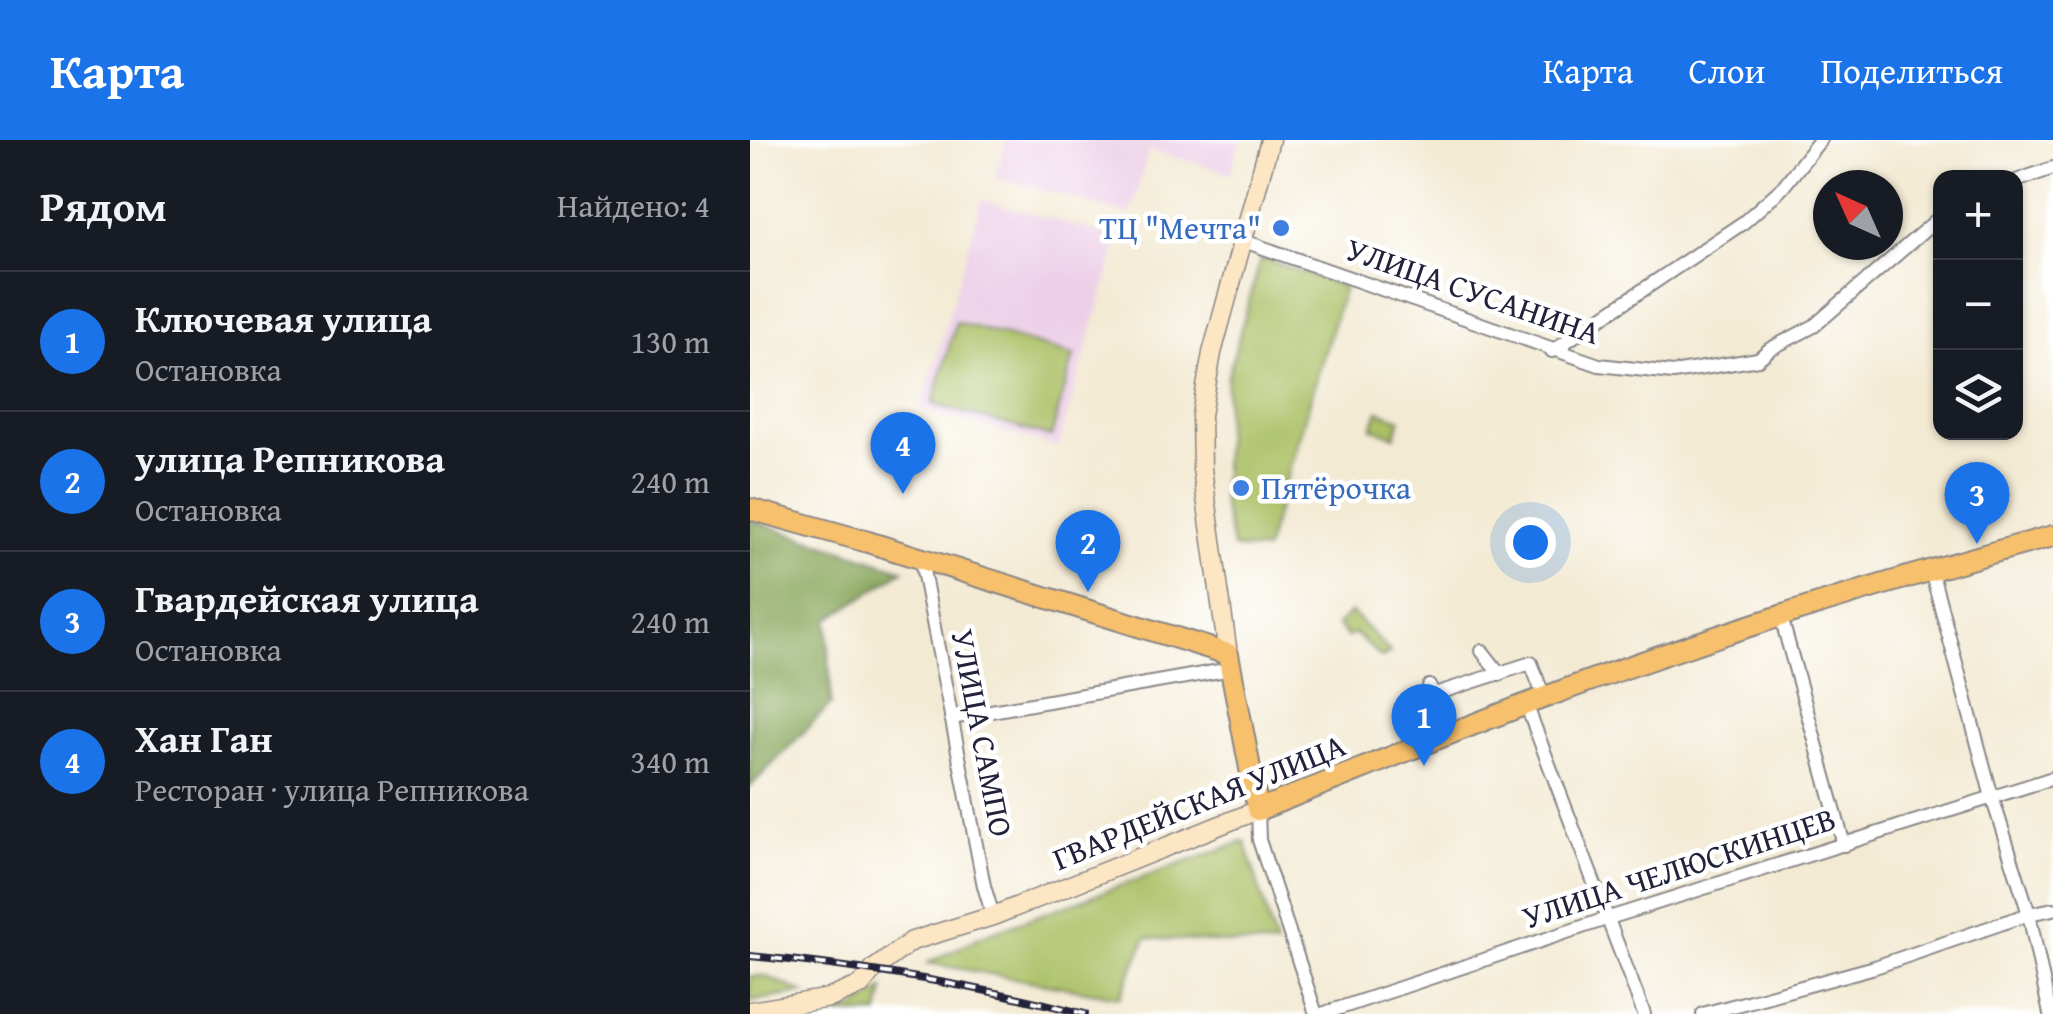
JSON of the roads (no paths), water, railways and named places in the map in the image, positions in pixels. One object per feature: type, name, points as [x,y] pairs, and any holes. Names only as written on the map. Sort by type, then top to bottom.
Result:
[{"type":"main road","points":[[1258,810],[1230,662],[1202,469],[1202,415],[1212,353],[1270,140]]},
{"type":"main road","points":[[750,509],[922,560],[1230,662]]},
{"type":"main road","name":"ГВАРДЕЙСКАЯ УЛИЦА","points":[[750,1011],[830,998],[862,984],[874,969],[912,941],[993,916],[1535,701],[1689,646],[2053,536]]},
{"type":"street","points":[[1552,351],[1744,222],[1782,188],[1813,142]]},
{"type":"street","points":[[2023,179],[2053,168]]},
{"type":"street","name":"УЛИЦА СУСАНИНА","points":[[1241,240],[1552,351],[1598,365],[1672,373],[1758,358],[1814,326],[1933,223]]},
{"type":"street","name":"УЛИЦА САМПО","points":[[922,560],[993,916]]},
{"type":"street","points":[[1931,570],[1992,798],[2029,914],[2046,1012]]},
{"type":"street","points":[[1782,617],[1844,845]]},
{"type":"street","points":[[1482,651],[1500,674]]},
{"type":"street","points":[[951,718],[1230,662]]},
{"type":"street","points":[[1429,686],[1435,694],[1531,663],[1535,701],[1644,1014]]},
{"type":"street","name":"УЛИЦА ЧЕЛЮСКИНЦЕВ","points":[[1319,1014],[2053,778]]},
{"type":"street","points":[[1258,810],[1259,840],[1319,1014]]},
{"type":"street","points":[[1703,1014],[1876,966],[2053,909]]},
{"type":"railway","points":[[750,956],[919,978],[1085,1014]]},
{"type":"place","name":"ТЦ \"Мечта\"","points":[[1281,228]]},
{"type":"place","name":"Пятёрочка","points":[[1241,488]]},
{"type":"place","name":"Хан Ган","points":[[903,494]]},
{"type":"place","name":"Гвардейская улица","points":[[1977,544]]},
{"type":"place","name":"улица Репникова","points":[[1088,592]]},
{"type":"place","name":"Ключевая улица","points":[[1424,766]]}]
